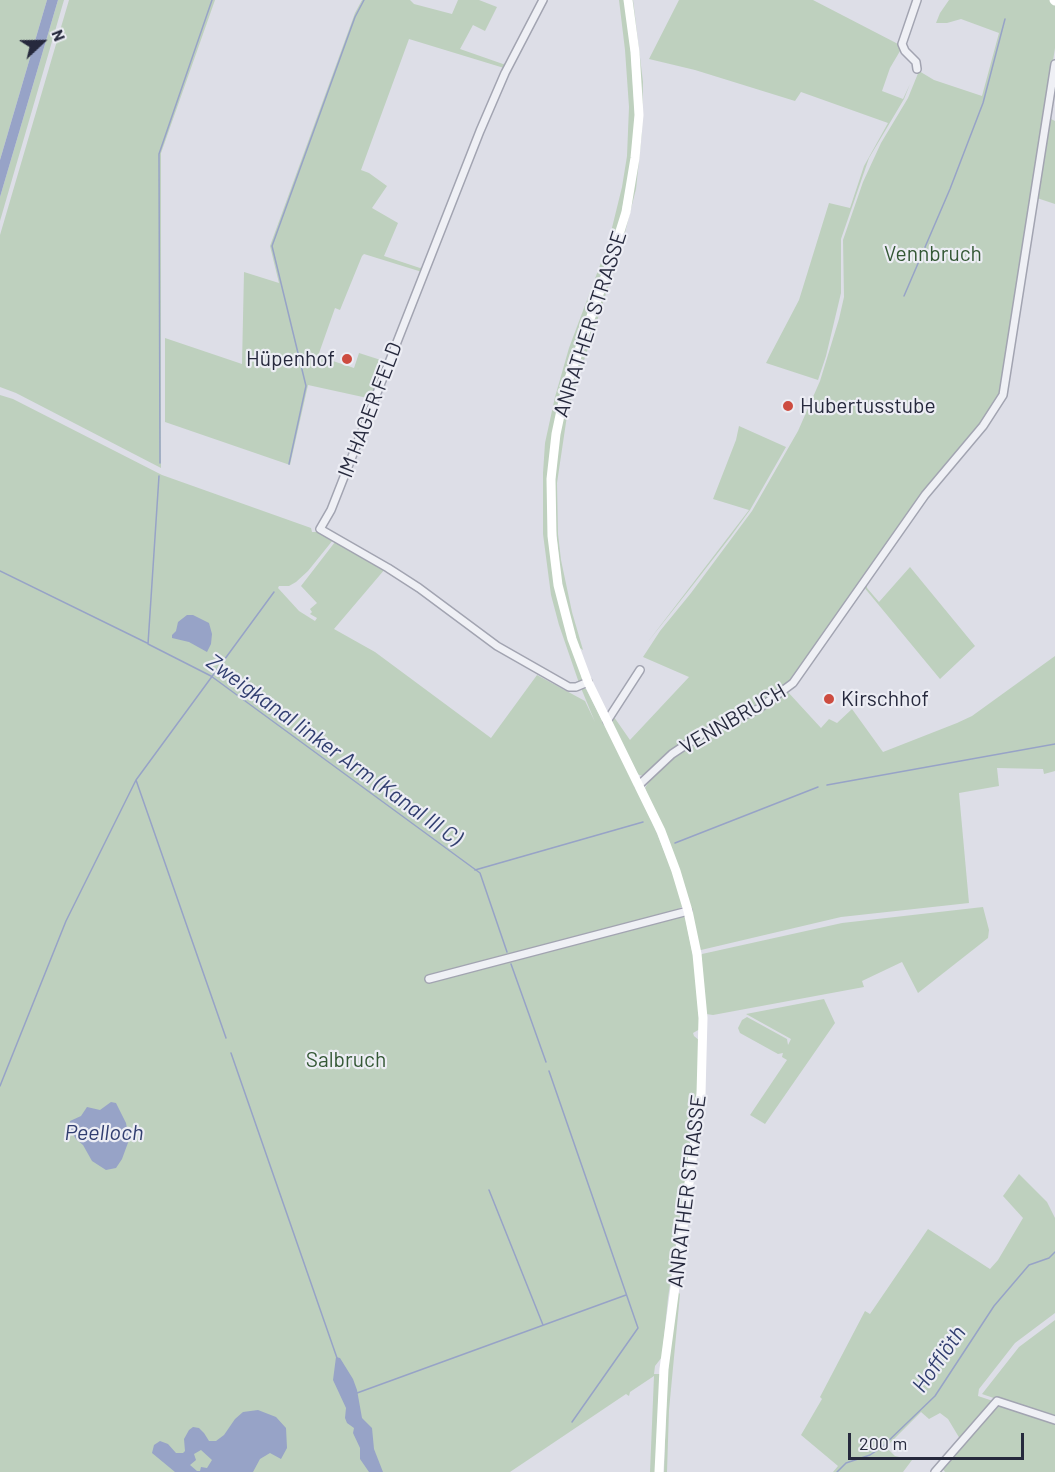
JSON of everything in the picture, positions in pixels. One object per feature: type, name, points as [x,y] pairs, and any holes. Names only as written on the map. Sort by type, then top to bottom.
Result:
[{"type":"main road","name":"ANRATHER STRASSE","points":[[628,0],[639,115],[635,158],[626,212],[566,387],[556,434],[551,479],[552,537],[558,585],[572,639],[588,682],[661,831],[688,911],[697,954],[703,1018],[700,1094],[664,1369],[659,1472]]},
{"type":"street","name":"IM HAGER FELD","points":[[543,0],[505,74],[480,131],[331,510],[321,528],[396,573],[507,652],[570,687],[588,682]]},
{"type":"street","points":[[917,0],[902,44],[904,51],[916,62],[917,69]]},
{"type":"street","name":"VENNBRUCH","points":[[639,785],[672,754],[702,735],[758,709],[793,683],[924,495],[984,426],[1003,395],[1055,64]]},
{"type":"street","points":[[607,721],[640,670]]},
{"type":"street","points":[[429,980],[688,911]]},
{"type":"street","points":[[935,1472],[997,1401],[1055,1420]]},
{"type":"green space","points":[[0,0],[47,0],[0,160]]},
{"type":"green space","points":[[58,0],[64,0],[0,221],[0,197]]},
{"type":"green space","points":[[69,0],[215,0],[161,153],[161,468],[16,393],[0,387],[0,235]]},
{"type":"green space","points":[[362,0],[410,0],[414,4],[452,14],[458,0],[479,0],[497,7],[485,31],[473,25],[460,49],[503,64],[507,63],[504,68],[409,39],[361,170],[387,186],[372,208],[398,223],[384,256],[420,268],[424,266],[422,272],[364,254],[362,256],[340,310],[335,308],[318,356],[354,368],[359,353],[387,362],[372,399],[308,385],[290,465],[165,422],[165,338],[242,364],[244,272],[279,283],[270,246],[355,13]]},
{"type":"green space","points":[[619,0],[625,0],[630,40],[635,115],[633,151],[620,221],[563,389],[549,532],[582,679],[579,683],[551,595],[543,534],[543,473],[545,443],[555,397],[569,348],[608,244],[627,156],[629,107]]},
{"type":"green space","points":[[631,0],[633,0],[643,82],[642,132],[636,189],[621,248],[568,409],[557,483],[561,560],[583,650],[578,647],[562,590],[554,510],[556,453],[569,390],[638,158]]},
{"type":"green space","points":[[679,0],[813,0],[900,45],[900,51],[890,68],[882,91],[903,99],[910,84],[904,99],[869,158],[841,239],[841,293],[818,380],[766,363],[799,300],[829,203],[850,208],[864,166],[888,123],[801,92],[795,101],[695,70],[649,59]]},
{"type":"green space","name":"Vennbruch","points":[[949,0],[1050,0],[1055,4],[1055,48],[1001,393],[982,424],[962,447],[787,691],[821,728],[829,719],[837,723],[852,709],[883,752],[972,716],[1055,656],[1055,771],[1044,774],[1043,769],[997,768],[999,786],[959,793],[969,903],[841,917],[699,950],[645,788],[652,777],[637,773],[612,723],[614,717],[630,740],[689,677],[643,657],[660,631],[752,511],[798,431],[820,381],[839,319],[844,297],[843,240],[863,182],[881,143],[908,98],[919,71],[934,80],[982,96],[999,33],[961,19],[936,23]]},
{"type":"green space","points":[[1049,118],[1055,121],[1055,204],[1037,198]]},
{"type":"green space","name":"Salbruch","points":[[0,395],[13,399],[162,475],[311,528],[312,532],[321,532],[333,540],[296,582],[278,588],[299,611],[315,621],[317,618],[310,614],[312,612],[310,609],[317,603],[301,586],[335,542],[385,569],[334,629],[375,652],[491,738],[537,675],[585,701],[595,722],[581,688],[586,689],[645,804],[671,868],[683,906],[674,912],[685,916],[694,961],[700,1029],[693,1033],[700,1041],[699,1073],[662,1357],[655,1366],[654,1374],[660,1374],[657,1472],[650,1472],[654,1376],[630,1392],[629,1396],[626,1394],[510,1472],[0,1472]]},
{"type":"green space","points":[[739,426],[786,447],[750,510],[647,643],[749,510],[713,499],[736,440]]},
{"type":"green space","points":[[910,567],[975,646],[940,679],[863,586],[867,582],[867,588],[879,602]]},
{"type":"green space","points":[[983,907],[989,930],[988,938],[918,993],[902,962],[862,981],[864,987],[713,1015],[706,1014],[702,954],[842,923]]},
{"type":"green space","points":[[824,999],[835,1023],[765,1124],[750,1115],[787,1060],[782,1057],[783,1053],[778,1054],[740,1033],[738,1028],[742,1020],[747,1017],[787,1039],[788,1045],[791,1039],[746,1014]]},
{"type":"green space","points":[[705,1097],[678,1292],[680,1294],[669,1410],[667,1472],[664,1472],[667,1380],[676,1292]]},
{"type":"green space","points":[[1019,1174],[1047,1202],[1055,1218],[1055,1313],[1015,1343],[979,1389],[978,1396],[993,1401],[960,1439],[948,1419],[940,1413],[929,1419],[921,1412],[886,1447],[895,1456],[912,1460],[903,1472],[833,1472],[838,1466],[801,1435],[822,1399],[820,1397],[865,1311],[870,1314],[928,1229],[990,1269],[998,1260],[1023,1218],[1003,1196]]},
{"type":"green space","points":[[1055,1320],[1055,1419],[982,1394],[1019,1347]]},
{"type":"green space","points":[[998,1403],[1055,1421],[1055,1472],[945,1472],[942,1468]]},
{"type":"water","points":[[47,0],[58,0],[0,197],[0,160]]},
{"type":"water","points":[[187,615],[193,615],[209,623],[212,634],[207,652],[189,642],[172,638],[178,622]]},
{"type":"water","name":"Peelloch","points":[[111,1102],[116,1103],[126,1123],[129,1140],[116,1168],[106,1170],[92,1161],[69,1127],[70,1121],[81,1116],[87,1107],[100,1110]]},
{"type":"water","points":[[336,1357],[340,1358],[353,1379],[362,1418],[372,1428],[374,1449],[383,1472],[369,1472],[360,1459],[360,1448],[353,1433],[354,1428],[347,1423],[346,1408],[333,1380]]},
{"type":"water","points":[[258,1410],[276,1417],[286,1428],[287,1448],[281,1459],[270,1453],[260,1459],[253,1472],[175,1472],[152,1453],[154,1445],[160,1441],[168,1444],[176,1453],[183,1453],[185,1451],[184,1439],[193,1427],[199,1428],[209,1441],[216,1441],[243,1412]],"holes":[[[201,1450],[212,1460],[207,1468],[201,1467],[200,1471],[190,1465],[196,1460],[194,1454]]]},
{"type":"waterway","name":"Zweigkanal linker Arm (Kanal III C)","points":[[160,463],[159,154],[212,0]]},
{"type":"waterway","points":[[289,464],[306,386],[272,246],[355,17],[364,0]]},
{"type":"waterway","points":[[904,296],[950,189],[983,103],[1005,19]]},
{"type":"waterway","name":"Zweigkanal linker Arm (Kanal III C)","points":[[159,476],[148,644],[211,676],[480,873],[507,952]]},
{"type":"waterway","points":[[0,571],[147,643]]},
{"type":"waterway","points":[[226,1038],[136,780],[274,592]]},
{"type":"waterway","points":[[827,785],[1055,744]]},
{"type":"waterway","points":[[0,1086],[66,921],[136,780]]},
{"type":"waterway","points":[[675,843],[818,787]]},
{"type":"waterway","points":[[475,870],[643,822]]},
{"type":"waterway","name":"Zweigkanal linker Arm (Kanal III C)","points":[[511,964],[546,1062]]},
{"type":"waterway","points":[[231,1053],[337,1358]]},
{"type":"waterway","name":"Zweigkanal linker Arm (Kanal III C)","points":[[549,1071],[638,1328],[572,1422]]},
{"type":"waterway","points":[[489,1190],[543,1325]]},
{"type":"waterway","name":"Hofflöth","points":[[837,1472],[846,1463],[870,1455],[882,1447],[935,1396],[994,1306],[1029,1265],[1049,1258],[1055,1252]]},
{"type":"waterway","points":[[357,1393],[626,1295]]},
{"type":"place","name":"Hüpenhof","points":[[347,359]]},
{"type":"place","name":"Hubertusstube","points":[[788,406]]},
{"type":"place","name":"Kirschhof","points":[[829,699]]}]
